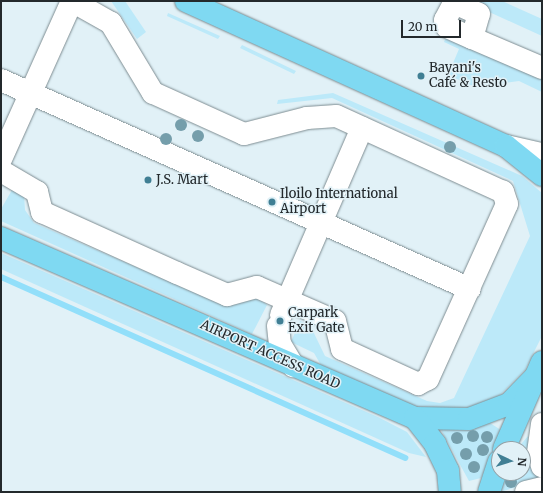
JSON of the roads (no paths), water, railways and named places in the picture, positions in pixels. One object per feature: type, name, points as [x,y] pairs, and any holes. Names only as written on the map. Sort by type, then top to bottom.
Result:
[{"type":"main road","points":[[186,1],[506,146],[542,175]]},
{"type":"main road","name":"AIRPORT ACCESS ROAD","points":[[1,238],[415,418],[469,419],[509,404],[539,370]]},
{"type":"main road","name":"AIRPORT ACCESS ROAD","points":[[508,441],[539,370]]},
{"type":"main road","points":[[415,418],[436,444],[448,471],[450,492]]},
{"type":"main road","points":[[489,492],[493,481]]},
{"type":"lane","points":[[1,159],[72,1],[111,23],[153,93],[244,134],[323,115],[336,116],[503,192],[507,204],[470,289],[428,379],[418,384],[342,349],[335,321],[283,314],[258,287],[227,295],[220,292],[42,212],[37,192],[1,171]]},
{"type":"lane","points":[[472,38],[542,68]]},
{"type":"lane","points":[[1,80],[470,289]]},
{"type":"lane","points":[[294,366],[280,344],[283,314],[362,128]]},
{"type":"lane","points":[[506,146],[542,154]]},
{"type":"lane","points":[[518,418],[541,426],[538,453],[542,466]]},
{"type":"lane","points":[[526,492],[542,488]]},
{"type":"waterway","points":[[1,277],[405,458]]},
{"type":"place","name":"Bayani's Café & Resto","points":[[421,76]]},
{"type":"place","name":"J.S. Mart","points":[[148,180]]},
{"type":"place","name":"Iloilo International Airport","points":[[272,202]]},
{"type":"place","name":"Carpark Exit Gate","points":[[280,321]]}]
